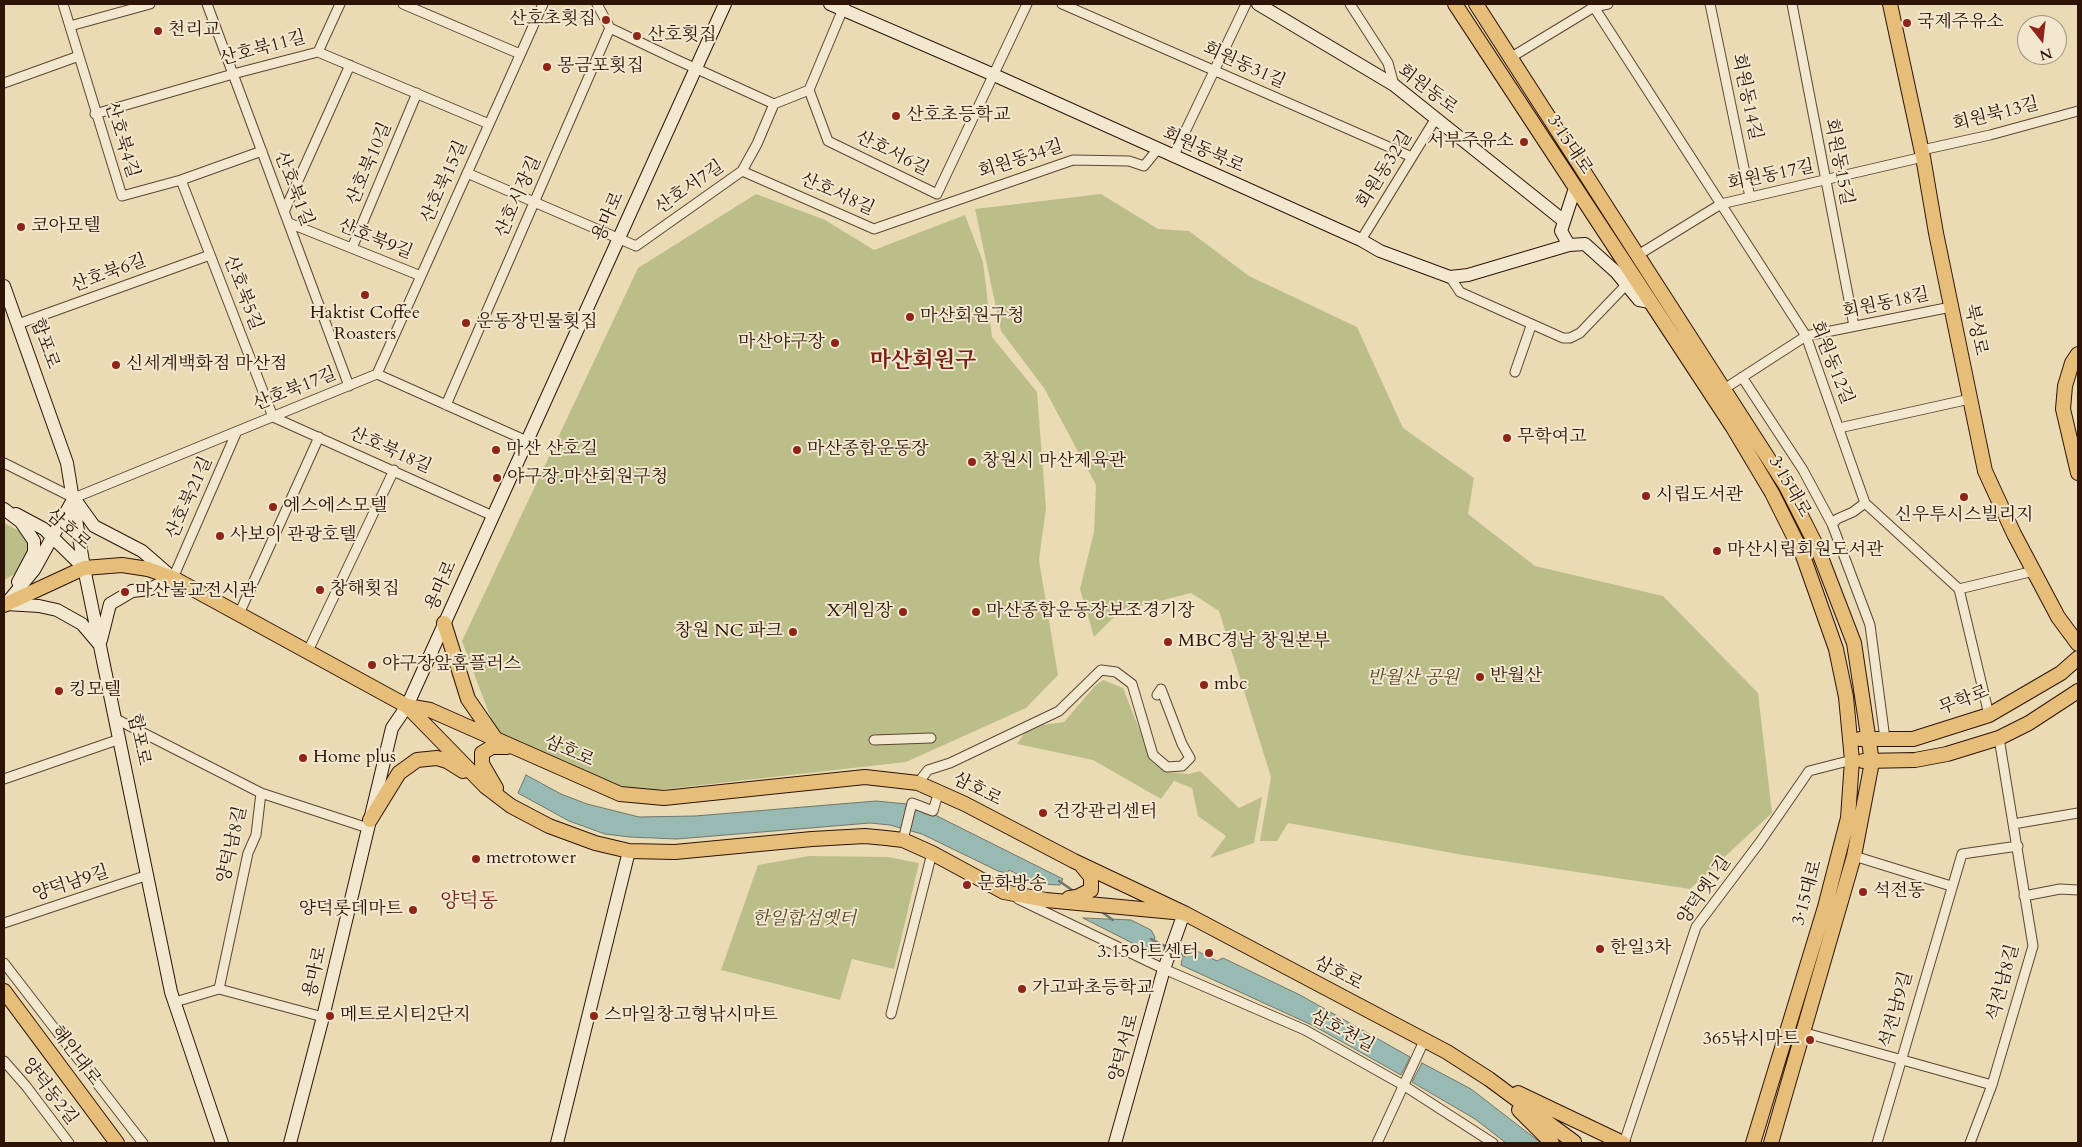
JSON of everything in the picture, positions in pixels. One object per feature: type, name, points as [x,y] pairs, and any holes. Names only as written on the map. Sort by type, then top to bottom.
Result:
[{"type":"main road","name":"용마로","points":[[290,1143],[323,1017],[392,728],[406,706],[725,4]]},
{"type":"main road","name":"회원동북로","points":[[830,4],[844,7],[1173,157],[1361,240],[1380,251],[1450,277],[1468,275],[1569,245]]},
{"type":"main road","name":"회원동로","points":[[1258,4],[1394,85],[1564,221]]},
{"type":"main road","name":"3·15대로","points":[[1455,4],[1732,426],[1772,493],[1802,553],[1836,649],[1846,697],[1852,760],[1846,827],[1825,907],[1753,1143]]},
{"type":"main road","name":"3·15대로","points":[[1476,4],[1786,486],[1817,547],[1854,643],[1872,762],[1854,856],[1771,1143]]},
{"type":"main road","name":"북성로","points":[[1890,4],[1922,153],[1985,471],[2058,617],[2078,644]]},
{"type":"main road","points":[[1575,188],[1561,231],[1569,245],[1585,244],[1616,272],[1639,300],[1650,302]]},
{"type":"main road","name":"합포로","points":[[4,286],[67,464],[84,568],[174,1002],[222,1143]]},
{"type":"main road","points":[[2078,354],[2072,363],[2065,386],[2063,410],[2078,473]]},
{"type":"main road","points":[[5,605],[34,570],[54,538],[74,498],[94,526],[142,551],[173,578],[150,589],[132,591],[110,604],[100,645]]},
{"type":"main road","points":[[4,508],[21,522],[34,541],[34,552],[5,605]]},
{"type":"main road","name":"삼호로","points":[[4,508],[44,529],[84,568],[122,564],[148,569],[173,578],[406,706],[486,787],[530,817],[572,836],[629,851],[675,852],[812,839],[904,836],[1004,892],[1046,900]]},
{"type":"main road","points":[[5,605],[84,568]]},
{"type":"main road","points":[[5,605],[39,606],[57,610],[82,624],[100,645]]},
{"type":"main road","points":[[444,623],[468,699],[496,740]]},
{"type":"main road","name":"무학로","points":[[1850,740],[1913,739],[1989,715],[2061,673],[2078,658]]},
{"type":"main road","points":[[1852,760],[1872,762],[1915,760],[1947,754],[1999,738],[2029,723],[2078,691]]},
{"type":"main road","name":"삼호로","points":[[406,706],[430,710],[620,794],[664,798],[865,777],[918,783],[939,791],[1074,861],[1184,913],[1447,1052],[1488,1079],[1574,1142]]},
{"type":"main road","points":[[505,801],[485,771],[481,758],[486,749],[492,747],[513,747]]},
{"type":"main road","points":[[369,824],[399,773],[417,760],[426,758],[447,761],[486,787]]},
{"type":"main road","points":[[557,1143],[629,851]]},
{"type":"main road","points":[[1046,900],[1077,897],[1090,890],[1092,884],[1087,870],[1074,861]]},
{"type":"main road","points":[[1046,900],[1184,913]]},
{"type":"main road","name":"양덕서로","points":[[1115,1143],[1165,966],[1184,913]]},
{"type":"main road","name":"해안대로","points":[[4,991],[117,1143]]},
{"type":"main road","name":"삼호로","points":[[1488,1079],[1624,1143]]},
{"type":"main road","name":"삼호로","points":[[1488,1079],[1552,1143]]},
{"type":"street","name":"산호북4길","points":[[62,4],[122,196],[181,180],[262,152]]},
{"type":"street","points":[[70,26],[150,4]]},
{"type":"street","name":"산호북1길","points":[[207,4],[349,386]]},
{"type":"street","points":[[318,52],[340,4]]},
{"type":"street","points":[[403,4],[520,54]]},
{"type":"street","name":"산호북15길","points":[[377,374],[543,4]]},
{"type":"street","points":[[597,4],[610,28],[675,60],[696,67],[774,104],[809,90],[844,7]]},
{"type":"street","name":"산호서6길","points":[[809,90],[828,141],[937,194],[1027,4]]},
{"type":"street","name":"회원동31길","points":[[1062,4],[1412,158]]},
{"type":"street","points":[[1173,157],[1246,4]]},
{"type":"street","points":[[1350,4],[1388,63],[1394,85]]},
{"type":"street","points":[[1510,58],[1593,6],[1608,4]]},
{"type":"street","name":"회원동14길","points":[[1710,4],[1750,196]]},
{"type":"street","name":"회원동15길","points":[[1792,4],[1824,181],[1854,326]]},
{"type":"street","name":"회원동12길","points":[[1593,6],[1806,336],[1865,503],[1959,589]]},
{"type":"street","name":"산호시장길","points":[[446,405],[610,28]]},
{"type":"street","name":"산호북11길","points":[[95,114],[233,74],[318,52],[489,124]]},
{"type":"street","points":[[4,82],[79,56]]},
{"type":"street","points":[[284,212],[350,65]]},
{"type":"street","name":"산호북10길","points":[[352,248],[417,93]]},
{"type":"street","name":"산호서7길","points":[[618,240],[636,246],[742,171],[758,144],[774,104]]},
{"type":"street","name":"회원북13길","points":[[1922,153],[2078,111]]},
{"type":"street","name":"회원동32길","points":[[1361,240],[1436,118]]},
{"type":"street","name":"회원동34길","points":[[947,203],[1073,160],[1130,161],[1144,166],[1158,150]]},
{"type":"street","name":"회원동17길","points":[[1638,255],[1721,204],[1824,181],[1922,153]]},
{"type":"street","name":"산호서8길","points":[[742,171],[874,229],[947,203]]},
{"type":"street","points":[[467,173],[618,240]]},
{"type":"street","name":"산호북5길","points":[[181,180],[273,417]]},
{"type":"street","points":[[937,194],[947,203]]},
{"type":"street","name":"산호북9길","points":[[289,223],[421,276]]},
{"type":"street","name":"산호북6길","points":[[18,324],[210,255]]},
{"type":"street","points":[[1450,277],[1460,292],[1531,326],[1563,338],[1570,338],[1586,328],[1626,285]]},
{"type":"street","name":"회원동18길","points":[[1724,389],[1806,336],[1951,307]]},
{"type":"street","points":[[1515,372],[1531,326]]},
{"type":"street","points":[[377,374],[527,441]]},
{"type":"street","name":"산호북17길","points":[[74,498],[377,374]]},
{"type":"street","points":[[1742,377],[1793,454],[1832,524],[1870,625],[1885,739]]},
{"type":"street","points":[[1838,428],[1970,399]]},
{"type":"street","name":"산호북18길","points":[[273,417],[394,470],[492,516]]},
{"type":"street","name":"산호북21길","points":[[173,578],[237,431]]},
{"type":"street","points":[[239,614],[319,437]]},
{"type":"street","points":[[4,463],[74,498]]},
{"type":"street","points":[[308,651],[394,470]]},
{"type":"street","points":[[1832,524],[1837,519],[1853,512],[1865,503]]},
{"type":"street","points":[[1989,715],[1959,589],[2034,571]]},
{"type":"street","points":[[918,783],[928,770],[950,763],[1059,711],[1101,670],[1116,672],[1132,684],[1153,755],[1167,767],[1182,766],[1190,758],[1161,689],[1157,695]]},
{"type":"street","name":"양덕남8길","points":[[116,719],[261,793],[256,835],[248,853],[219,989]]},
{"type":"street","points":[[874,740],[931,738]]},
{"type":"street","name":"석전남8길","points":[[1970,1143],[1992,1085],[2033,946],[1999,738]]},
{"type":"street","points":[[4,779],[120,739]]},
{"type":"street","name":"양덕옛1길","points":[[1624,1143],[1696,927],[1760,842],[1809,771],[1852,760]]},
{"type":"street","points":[[904,836],[912,803],[933,811],[939,791]]},
{"type":"street","points":[[261,793],[369,824]]},
{"type":"street","points":[[2013,824],[2078,813]]},
{"type":"street","name":"석전남9길","points":[[1877,1143],[1951,886],[1962,854],[2018,846]]},
{"type":"street","points":[[891,1014],[932,853]]},
{"type":"street","points":[[1854,856],[1951,886]]},
{"type":"street","name":"양덕남9길","points":[[4,923],[148,875]]},
{"type":"street","points":[[2024,896],[2060,888],[2078,890]]},
{"type":"street","name":"삼호천길","points":[[1004,892],[1305,1030],[1404,1082],[1493,1143]]},
{"type":"street","points":[[4,963],[143,1143]]},
{"type":"street","points":[[174,1002],[219,989],[323,1017]]},
{"type":"street","points":[[1802,1032],[1992,1085]]},
{"type":"street","points":[[1377,1143],[1424,1041]]},
{"type":"street","name":"양덕동2길","points":[[4,1061],[26,1086],[69,1143]]},
{"type":"green space","name":"마산종합운동장","points":[[756,194],[825,220],[874,250],[965,215],[983,262],[992,337],[1037,392],[1046,508],[1039,560],[1058,675],[1026,708],[906,762],[649,791],[602,783],[497,735],[462,641],[638,268]]},
{"type":"green space","name":"반월산 공원","points":[[1101,194],[1158,229],[1189,231],[1249,276],[1357,327],[1403,428],[1474,478],[1468,514],[1535,566],[1663,596],[1758,693],[1772,813],[1690,889],[1463,855],[1288,823],[1277,841],[1260,841],[1271,777],[1219,611],[1191,593],[1120,611],[1094,637],[1080,589],[1094,532],[1096,485],[1044,388],[1001,331],[975,209]]},
{"type":"green space","points":[[4,523],[31,537],[22,570],[4,580]]},
{"type":"green space","points":[[1103,680],[1123,688],[1152,762],[1167,772],[1189,774],[1200,771],[1239,808],[1262,797],[1254,843],[1210,858],[1226,836],[1198,816],[1192,788],[1174,781],[1161,799],[1093,760],[1017,744],[1029,727],[1064,722],[1095,686]]},
{"type":"green space","name":"한일합섬옛터","points":[[809,856],[888,857],[919,863],[894,969],[852,959],[840,1000],[721,970],[758,865]]},
{"type":"water","points":[[526,775],[561,794],[587,804],[639,817],[695,816],[876,801],[907,804],[931,813],[1063,879],[1060,885],[1038,884],[1009,870],[1007,873],[998,871],[922,834],[890,825],[870,823],[677,839],[605,834],[569,821],[518,793]]},
{"type":"water","points":[[1083,918],[1131,920],[1151,930],[1155,937],[1150,952]]},
{"type":"water","points":[[1191,948],[1217,961],[1223,958],[1300,995],[1410,1057],[1401,1075],[1314,1026],[1181,965],[1184,950]]},
{"type":"water","points":[[1422,1063],[1471,1089],[1541,1143],[1506,1143],[1475,1119],[1412,1082]]},
{"type":"waterway","points":[[1059,881],[1075,892]]},
{"type":"waterway","points":[[1099,910],[1113,920]]},
{"type":"waterway","points":[[1151,939],[1167,947]]},
{"type":"waterway","points":[[1174,950],[1185,956]]},
{"type":"place","name":"산호초횟집","points":[[606,20]]},
{"type":"place","name":"국제주유소","points":[[1907,23]]},
{"type":"place","name":"천리교","points":[[158,31]]},
{"type":"place","name":"산호횟집","points":[[637,36]]},
{"type":"place","name":"몽금포횟집","points":[[547,67]]},
{"type":"place","name":"산호초등학교","points":[[896,116]]},
{"type":"place","name":"서부주유소","points":[[1524,142]]},
{"type":"place","name":"코아모텔","points":[[21,227]]},
{"type":"place","name":"Haktist Coffee Roasters","points":[[365,295]]},
{"type":"place","name":"마산회원구청","points":[[910,317]]},
{"type":"place","name":"운동장민물횟집","points":[[466,323]]},
{"type":"place","name":"마산야구장","points":[[835,343]]},
{"type":"place","name":"신세계백화점 마산점","points":[[116,365]]},
{"type":"place","name":"무학여고","points":[[1507,438]]},
{"type":"place","name":"마산 산호길","points":[[496,450]]},
{"type":"place","name":"마산종합운동장","points":[[797,450]]},
{"type":"place","name":"창원시 마산제육관","points":[[972,462]]},
{"type":"place","name":"야구장.마산회원구청","points":[[497,478]]},
{"type":"place","name":"시립도서관","points":[[1646,496]]},
{"type":"place","name":"신우투시스빌리지","points":[[1964,497]]},
{"type":"place","name":"에스에스모텔","points":[[273,507]]},
{"type":"place","name":"사보이 관광호텔","points":[[220,536]]},
{"type":"place","name":"마산시립회원도서관","points":[[1717,551]]},
{"type":"place","name":"창해횟집","points":[[320,590]]},
{"type":"place","name":"마산불교전시관","points":[[125,592]]},
{"type":"place","name":"X게임장","points":[[903,612]]},
{"type":"place","name":"마산종합운동장보조경기장","points":[[976,612]]},
{"type":"place","name":"창원 NC 파크","points":[[793,632]]},
{"type":"place","name":"MBC경남 창원본부","points":[[1168,642]]},
{"type":"place","name":"야구장앞홈플러스","points":[[372,665]]},
{"type":"place","name":"반월산","points":[[1480,677]]},
{"type":"place","name":"mbc","points":[[1204,685]]},
{"type":"place","name":"킹모텔","points":[[59,691]]},
{"type":"place","name":"Home plus","points":[[303,758]]},
{"type":"place","name":"건강관리센터","points":[[1043,813]]},
{"type":"place","name":"metrotower","points":[[476,859]]},
{"type":"place","name":"문화방송","points":[[967,885]]},
{"type":"place","name":"석전동","points":[[1863,892]]},
{"type":"place","name":"양덕롯데마트","points":[[413,910]]},
{"type":"place","name":"한일3차","points":[[1600,949]]},
{"type":"place","name":"3.15아트센터","points":[[1209,953]]},
{"type":"place","name":"가고파초등학교","points":[[1022,989]]},
{"type":"place","name":"메트로시티2단지","points":[[330,1016]]},
{"type":"place","name":"스마일창고형낚시마트","points":[[594,1016]]},
{"type":"place","name":"365낚시마트","points":[[1810,1040]]},
{"type":"district","name":"마산회원구","points":[[923,362]]},
{"type":"district","name":"양덕동","points":[[469,902]]}]
